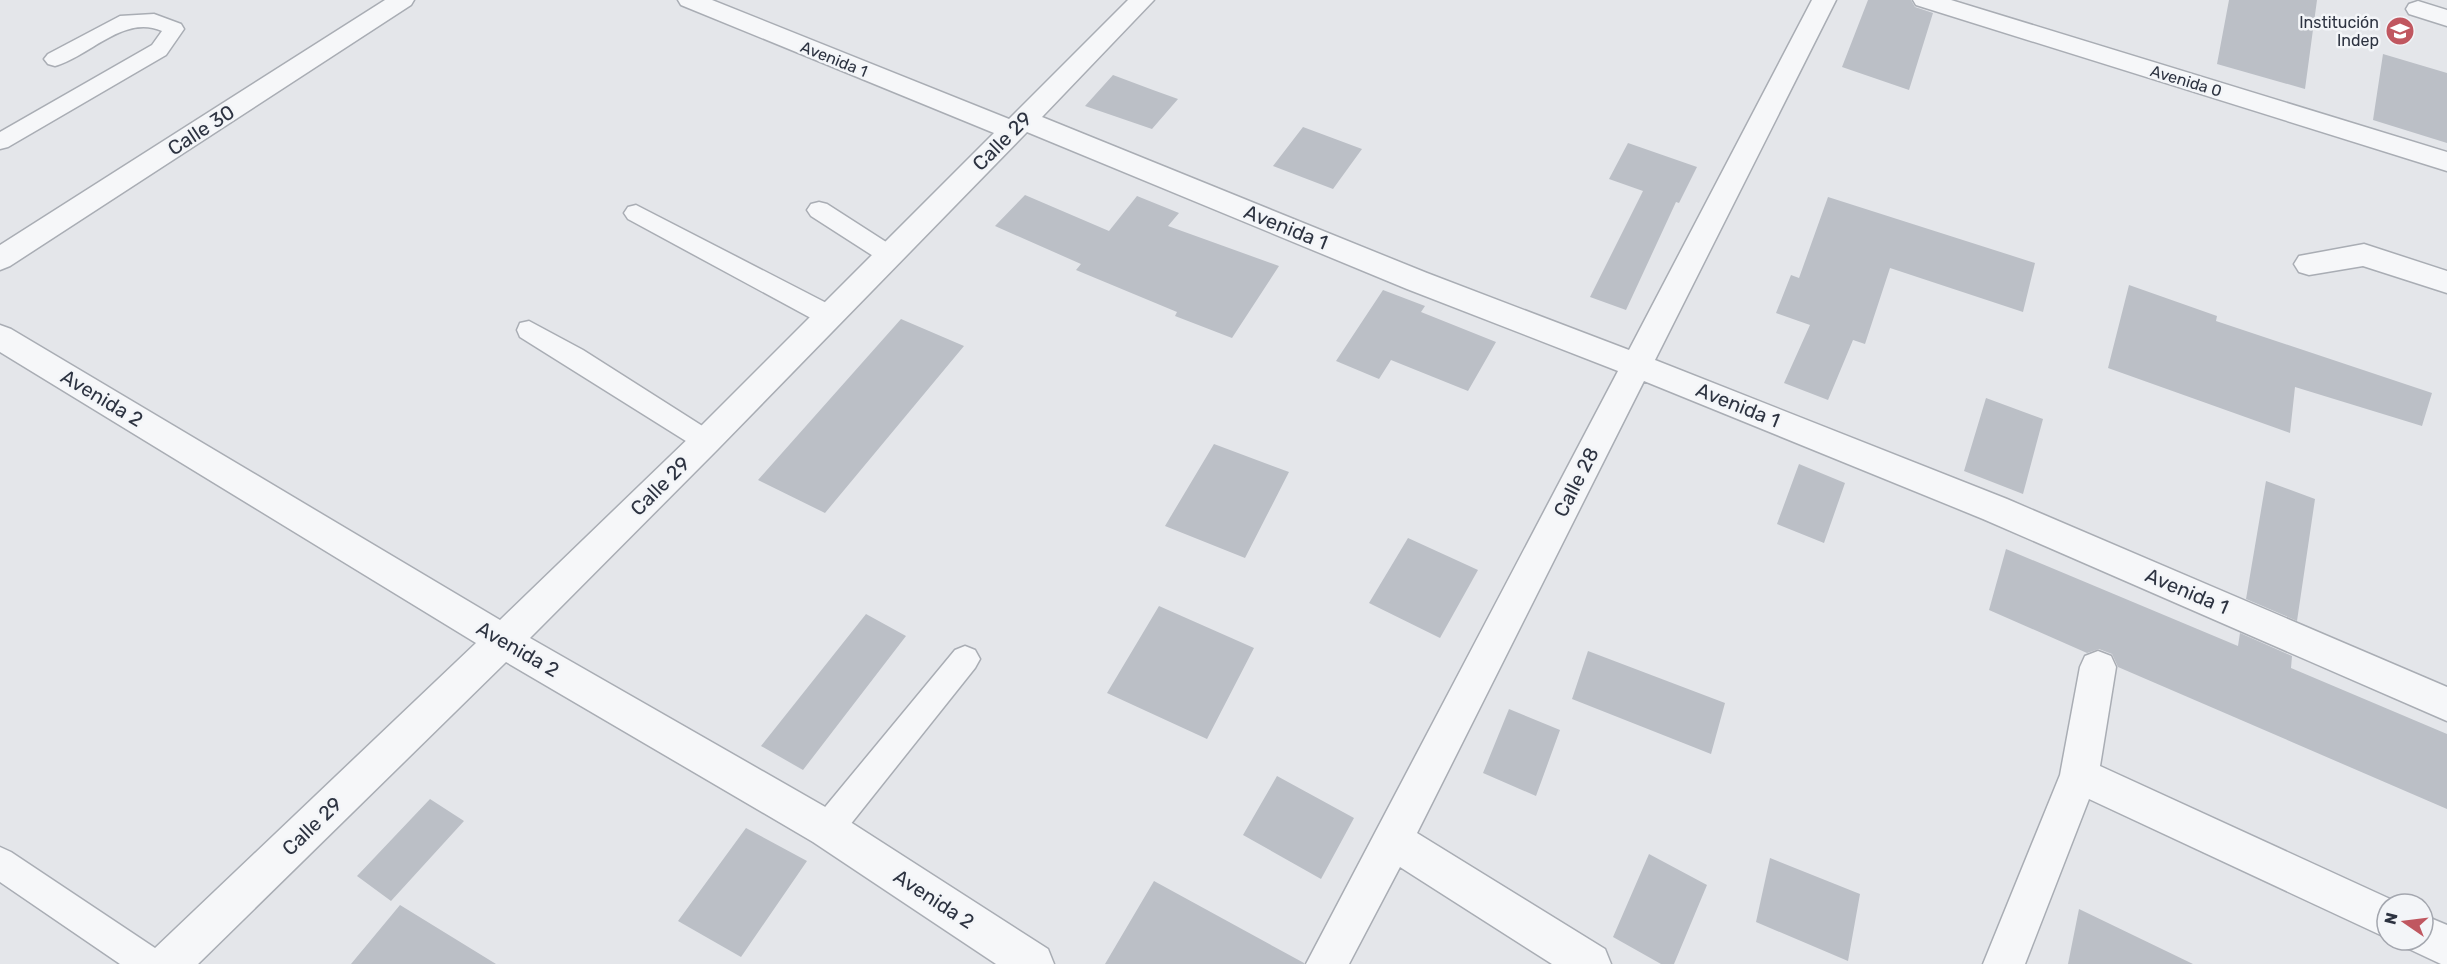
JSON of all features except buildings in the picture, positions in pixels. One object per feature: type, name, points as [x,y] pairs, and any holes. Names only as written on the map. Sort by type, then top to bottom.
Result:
[{"type":"street","name":"Calle 30","points":[[0,259],[402,0]]},
{"type":"street","name":"Avenida 1","points":[[690,0],[1636,365],[1995,509],[2447,704]]},
{"type":"street","name":"Calle 29","points":[[169,964],[706,441],[1142,0]]},
{"type":"street","name":"Calle 28","points":[[1327,964],[1393,840],[1824,0]]},
{"type":"street","name":"Avenida 0","points":[[1925,0],[2447,162]]},
{"type":"street","points":[[2418,9],[2447,18]]},
{"type":"street","points":[[2309,264],[2364,255],[2447,282]]},
{"type":"street","name":"Avenida 2","points":[[0,336],[503,641],[827,829],[1034,964]]},
{"type":"street","points":[[2004,964],[2079,776],[2098,667]]},
{"type":"street","points":[[2079,776],[2375,912]]},
{"type":"street","points":[[1393,840],[1590,964]]},
{"type":"lane","points":[[0,142],[159,50],[174,29],[154,20],[127,21],[56,59]]},
{"type":"lane","points":[[819,210],[889,255]]},
{"type":"lane","points":[[636,213],[829,316]]},
{"type":"lane","points":[[529,330],[578,357],[663,415],[706,441]]},
{"type":"lane","points":[[827,829],[965,659]]},
{"type":"lane","points":[[0,863],[149,964]]},
{"type":"place","name":"Institución Indep","points":[[2400,31]]}]
